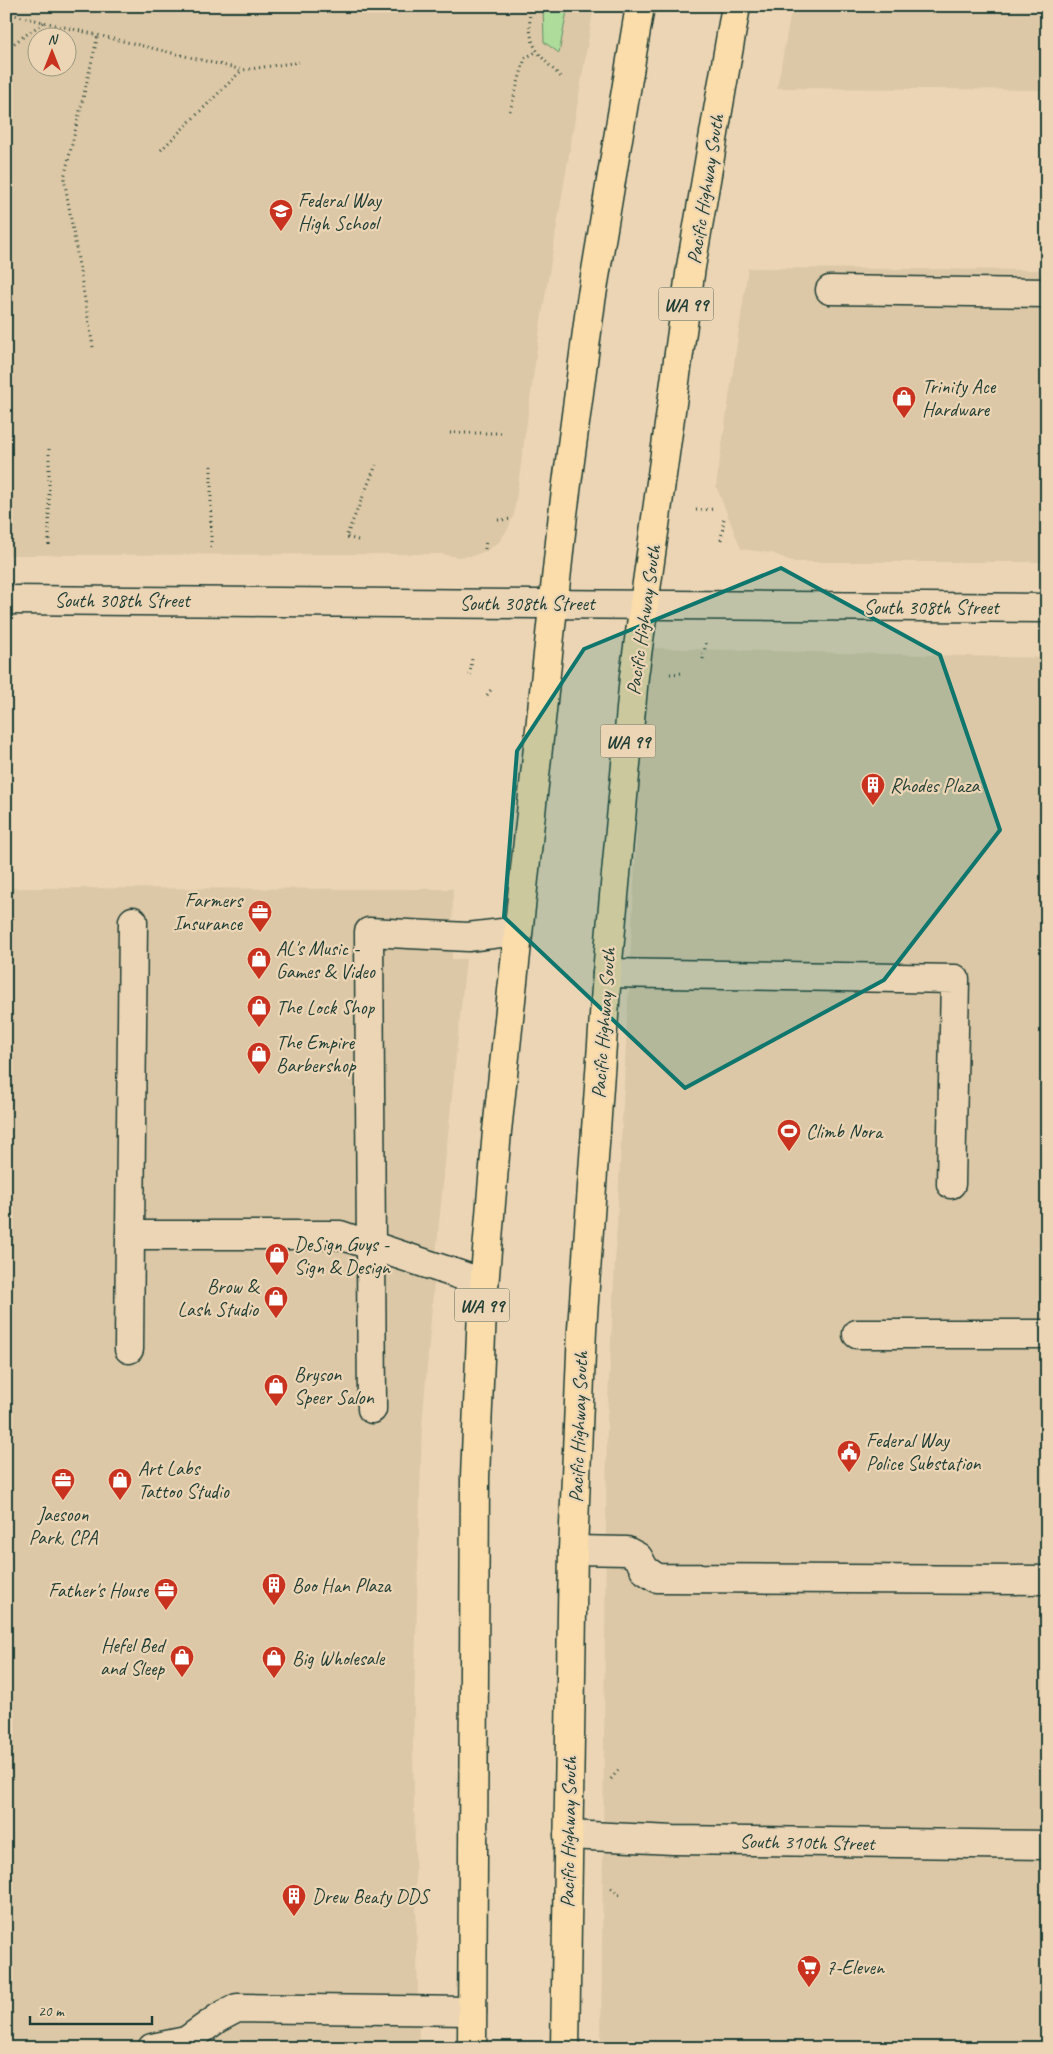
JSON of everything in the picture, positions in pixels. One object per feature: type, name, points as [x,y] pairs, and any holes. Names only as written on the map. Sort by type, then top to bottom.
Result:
[{"type":"main road","name":"WA 99","points":[[472,2048],[475,1477],[484,1283],[552,603],[591,301],[640,6]]},
{"type":"main road","name":"Pacific Highway South","points":[[565,2048],[573,1550],[582,1329],[607,973],[629,722],[692,267],[736,6]]},
{"type":"street","points":[[830,290],[1047,293]]},
{"type":"street","name":"South 308th Street","points":[[6,600],[1047,608]]},
{"type":"street","points":[[129,1349],[133,921]]},
{"type":"street","points":[[372,1410],[369,932],[468,937],[518,931]]},
{"type":"street","points":[[607,973],[955,979],[951,1184]]},
{"type":"street","points":[[130,1235],[340,1235],[484,1283]]},
{"type":"street","points":[[857,1334],[1047,1334]]},
{"type":"street","points":[[573,1550],[628,1551],[638,1557],[645,1570],[657,1578],[1047,1580]]},
{"type":"street","name":"South 310th Street","points":[[568,1835],[673,1840],[1047,1845]]},
{"type":"street","points":[[152,2048],[186,2041],[218,2018],[237,2008],[472,2011]]},
{"type":"path","points":[[530,6],[529,32],[536,52],[561,77]]},
{"type":"path","points":[[6,13],[242,70],[299,62]]},
{"type":"path","points":[[6,49],[44,22]]},
{"type":"path","points":[[93,347],[64,178],[98,35]]},
{"type":"path","points":[[510,111],[525,58],[536,52]]},
{"type":"path","points":[[161,150],[242,70]]},
{"type":"path","points":[[450,433],[506,433]]},
{"type":"path","points":[[49,449],[49,547]]},
{"type":"path","points":[[210,546],[211,464]]},
{"type":"path","points":[[358,540],[346,537],[376,465]]},
{"type":"path","points":[[696,510],[715,509]]},
{"type":"path","points":[[498,520],[512,519]]},
{"type":"path","points":[[721,540],[724,519]]},
{"type":"path","points":[[485,549],[486,540]]},
{"type":"path","points":[[703,659],[706,641]]},
{"type":"path","points":[[470,675],[472,658]]},
{"type":"path","points":[[670,674],[684,673]]},
{"type":"path","points":[[487,695],[493,687]]},
{"type":"path","points":[[611,1779],[620,1768]]},
{"type":"path","points":[[611,1888],[622,1897]]},
{"type":"highlighted area","points":[[781,568],[940,655],[1000,830],[884,980],[685,1088],[504,917],[517,751],[584,649]]},
{"type":"shaded area","name":"Federal Way High School","points":[[6,6],[594,6],[541,321],[514,514],[508,529],[499,542],[486,551],[472,556],[457,557],[442,554],[6,555]]},
{"type":"shaded area","points":[[792,6],[1047,6],[1047,90],[777,88]]},
{"type":"shaded area","points":[[748,268],[1047,270],[1047,562],[793,562],[772,553],[741,549],[716,486]]},
{"type":"shaded area","points":[[646,648],[1047,658],[1047,2048],[601,2048],[607,1419]]},
{"type":"shaded area","points":[[6,888],[453,889],[452,959],[466,959],[439,1223],[422,1427],[413,1746],[419,2048],[6,2048]]},
{"type":"green space","points":[[543,6],[568,6],[559,53],[544,42]]},
{"type":"place","name":"Federal Way High School","points":[[281,232]]},
{"type":"place","name":"Trinity Ace Hardware","points":[[904,419]]},
{"type":"place","name":"Rhodes Plaza","points":[[873,806]]},
{"type":"place","name":"Farmers Insurance","points":[[260,933]]},
{"type":"place","name":"AL's Music - Games & Video","points":[[259,980]]},
{"type":"place","name":"The Lock Shop","points":[[259,1028]]},
{"type":"place","name":"The Empire Barbershop","points":[[259,1075]]},
{"type":"place","name":"Climb Nora","points":[[789,1152]]},
{"type":"place","name":"DeSign Guys - Sign & Design","points":[[277,1276]]},
{"type":"place","name":"Brow & Lash Studio","points":[[276,1319]]},
{"type":"place","name":"Bryson Speer Salon","points":[[276,1407]]},
{"type":"place","name":"Federal Way Police Substation","points":[[849,1473]]},
{"type":"place","name":"Jaesoon Park, CPA","points":[[63,1501]]},
{"type":"place","name":"Art Labs Tattoo Studio","points":[[120,1501]]},
{"type":"place","name":"Boo Han Plaza","points":[[274,1606]]},
{"type":"place","name":"Father's House","points":[[166,1611]]},
{"type":"place","name":"Hefel Bed and Sleep","points":[[182,1678]]},
{"type":"place","name":"Big Wholesale","points":[[274,1679]]},
{"type":"place","name":"Drew Beaty DDS","points":[[294,1917]]},
{"type":"place","name":"7-Eleven","points":[[809,1988]]}]
